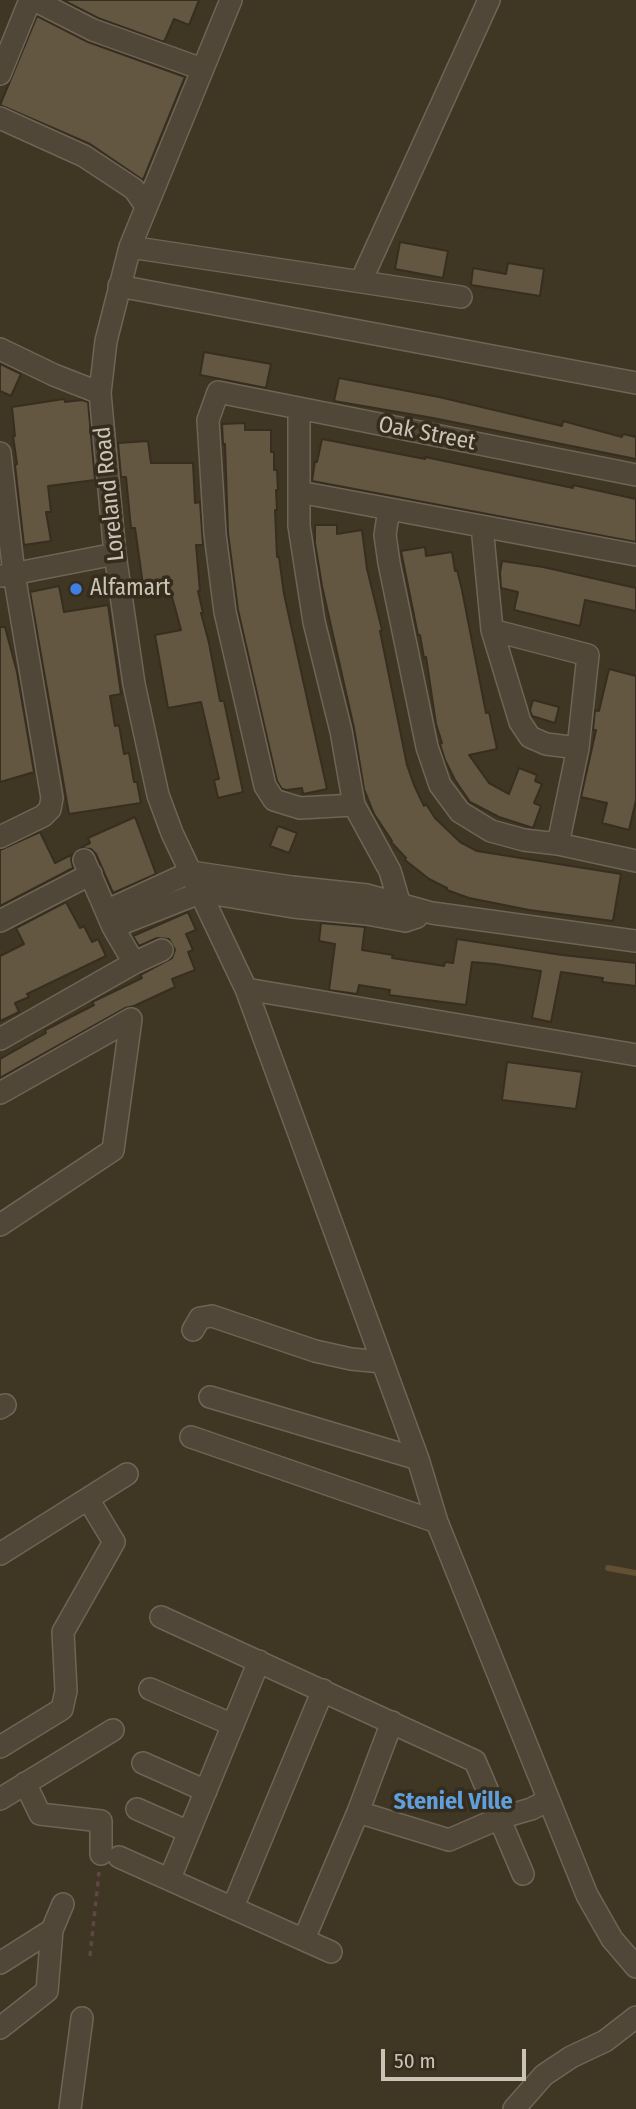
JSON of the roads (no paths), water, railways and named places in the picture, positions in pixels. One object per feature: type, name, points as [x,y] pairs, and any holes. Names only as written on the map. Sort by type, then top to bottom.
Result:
[{"type":"street","points":[[0,74],[32,0],[93,30],[202,69]]},
{"type":"street","points":[[361,281],[489,0]]},
{"type":"street","name":"Loreland Road","points":[[226,2],[130,247],[106,341],[100,393],[115,554],[135,684],[158,796],[172,833],[246,989],[418,1460],[437,1522],[587,1895],[612,1938],[636,1967]]},
{"type":"street","points":[[0,117],[84,156],[134,189],[146,206]]},
{"type":"street","points":[[130,247],[461,297]]},
{"type":"street","points":[[119,286],[636,383]]},
{"type":"street","points":[[0,349],[100,393]]},
{"type":"street","name":"Oak Street","points":[[354,805],[300,808],[274,800],[265,786],[225,612],[217,547],[208,420],[218,392],[636,475]]},
{"type":"street","points":[[299,408],[299,526],[314,622],[341,731],[354,805],[390,871],[402,912]]},
{"type":"street","points":[[0,453],[7,575],[52,798],[50,809],[43,817],[0,837]]},
{"type":"street","points":[[299,492],[636,555]]},
{"type":"street","points":[[389,509],[385,535],[388,563],[427,747],[440,785],[460,812],[491,831],[524,840],[558,844],[636,861]]},
{"type":"street","points":[[482,526],[492,630],[520,722],[530,737],[546,744],[578,748]]},
{"type":"street","points":[[7,575],[115,554]]},
{"type":"street","points":[[492,630],[588,655],[578,748],[558,844]]},
{"type":"street","points":[[0,921],[87,867],[109,919],[134,963]]},
{"type":"street","points":[[109,919],[191,872],[368,895],[402,912]]},
{"type":"street","points":[[109,919],[202,892],[293,907],[432,913],[635,936]]},
{"type":"street","points":[[0,1039],[162,950]]},
{"type":"street","points":[[246,989],[636,1055]]},
{"type":"street","points":[[0,1093],[131,1019],[113,1150],[0,1225]]},
{"type":"street","points":[[192,1330],[200,1318],[205,1315],[212,1316],[315,1350],[351,1359],[382,1362]]},
{"type":"street","points":[[210,1397],[418,1460]]},
{"type":"street","points":[[191,1437],[437,1522]]},
{"type":"street","points":[[0,1554],[128,1474]]},
{"type":"street","points":[[0,1747],[62,1709],[65,1691],[63,1632],[114,1542],[88,1499]]},
{"type":"street","points":[[161,1617],[475,1761],[523,1874]]},
{"type":"street","points":[[170,1878],[259,1661]]},
{"type":"street","points":[[150,1689],[233,1726]]},
{"type":"street","points":[[233,1907],[323,1690]]},
{"type":"street","points":[[304,1939],[358,1812],[392,1722]]},
{"type":"street","points":[[0,1799],[113,1730]]},
{"type":"street","points":[[143,1763],[206,1791]]},
{"type":"street","points":[[25,1783],[40,1814],[101,1821],[110,1856],[170,1878],[331,1952]]},
{"type":"street","points":[[358,1812],[449,1840],[549,1800]]},
{"type":"street","points":[[137,1809],[189,1832]]},
{"type":"street","points":[[0,2028],[47,1991],[52,1930],[63,1904]]},
{"type":"street","points":[[0,1963],[52,1930]]},
{"type":"street","points":[[514,2109],[544,2075],[571,2057],[605,2041],[636,2017]]},
{"type":"street","points":[[70,2109],[82,2018]]},
{"type":"waterway","points":[[608,1568],[636,1573]]},
{"type":"place","name":"Alfamart","points":[[76,589]]},
{"type":"district","name":"Steniel Ville","points":[[453,1802]]}]
